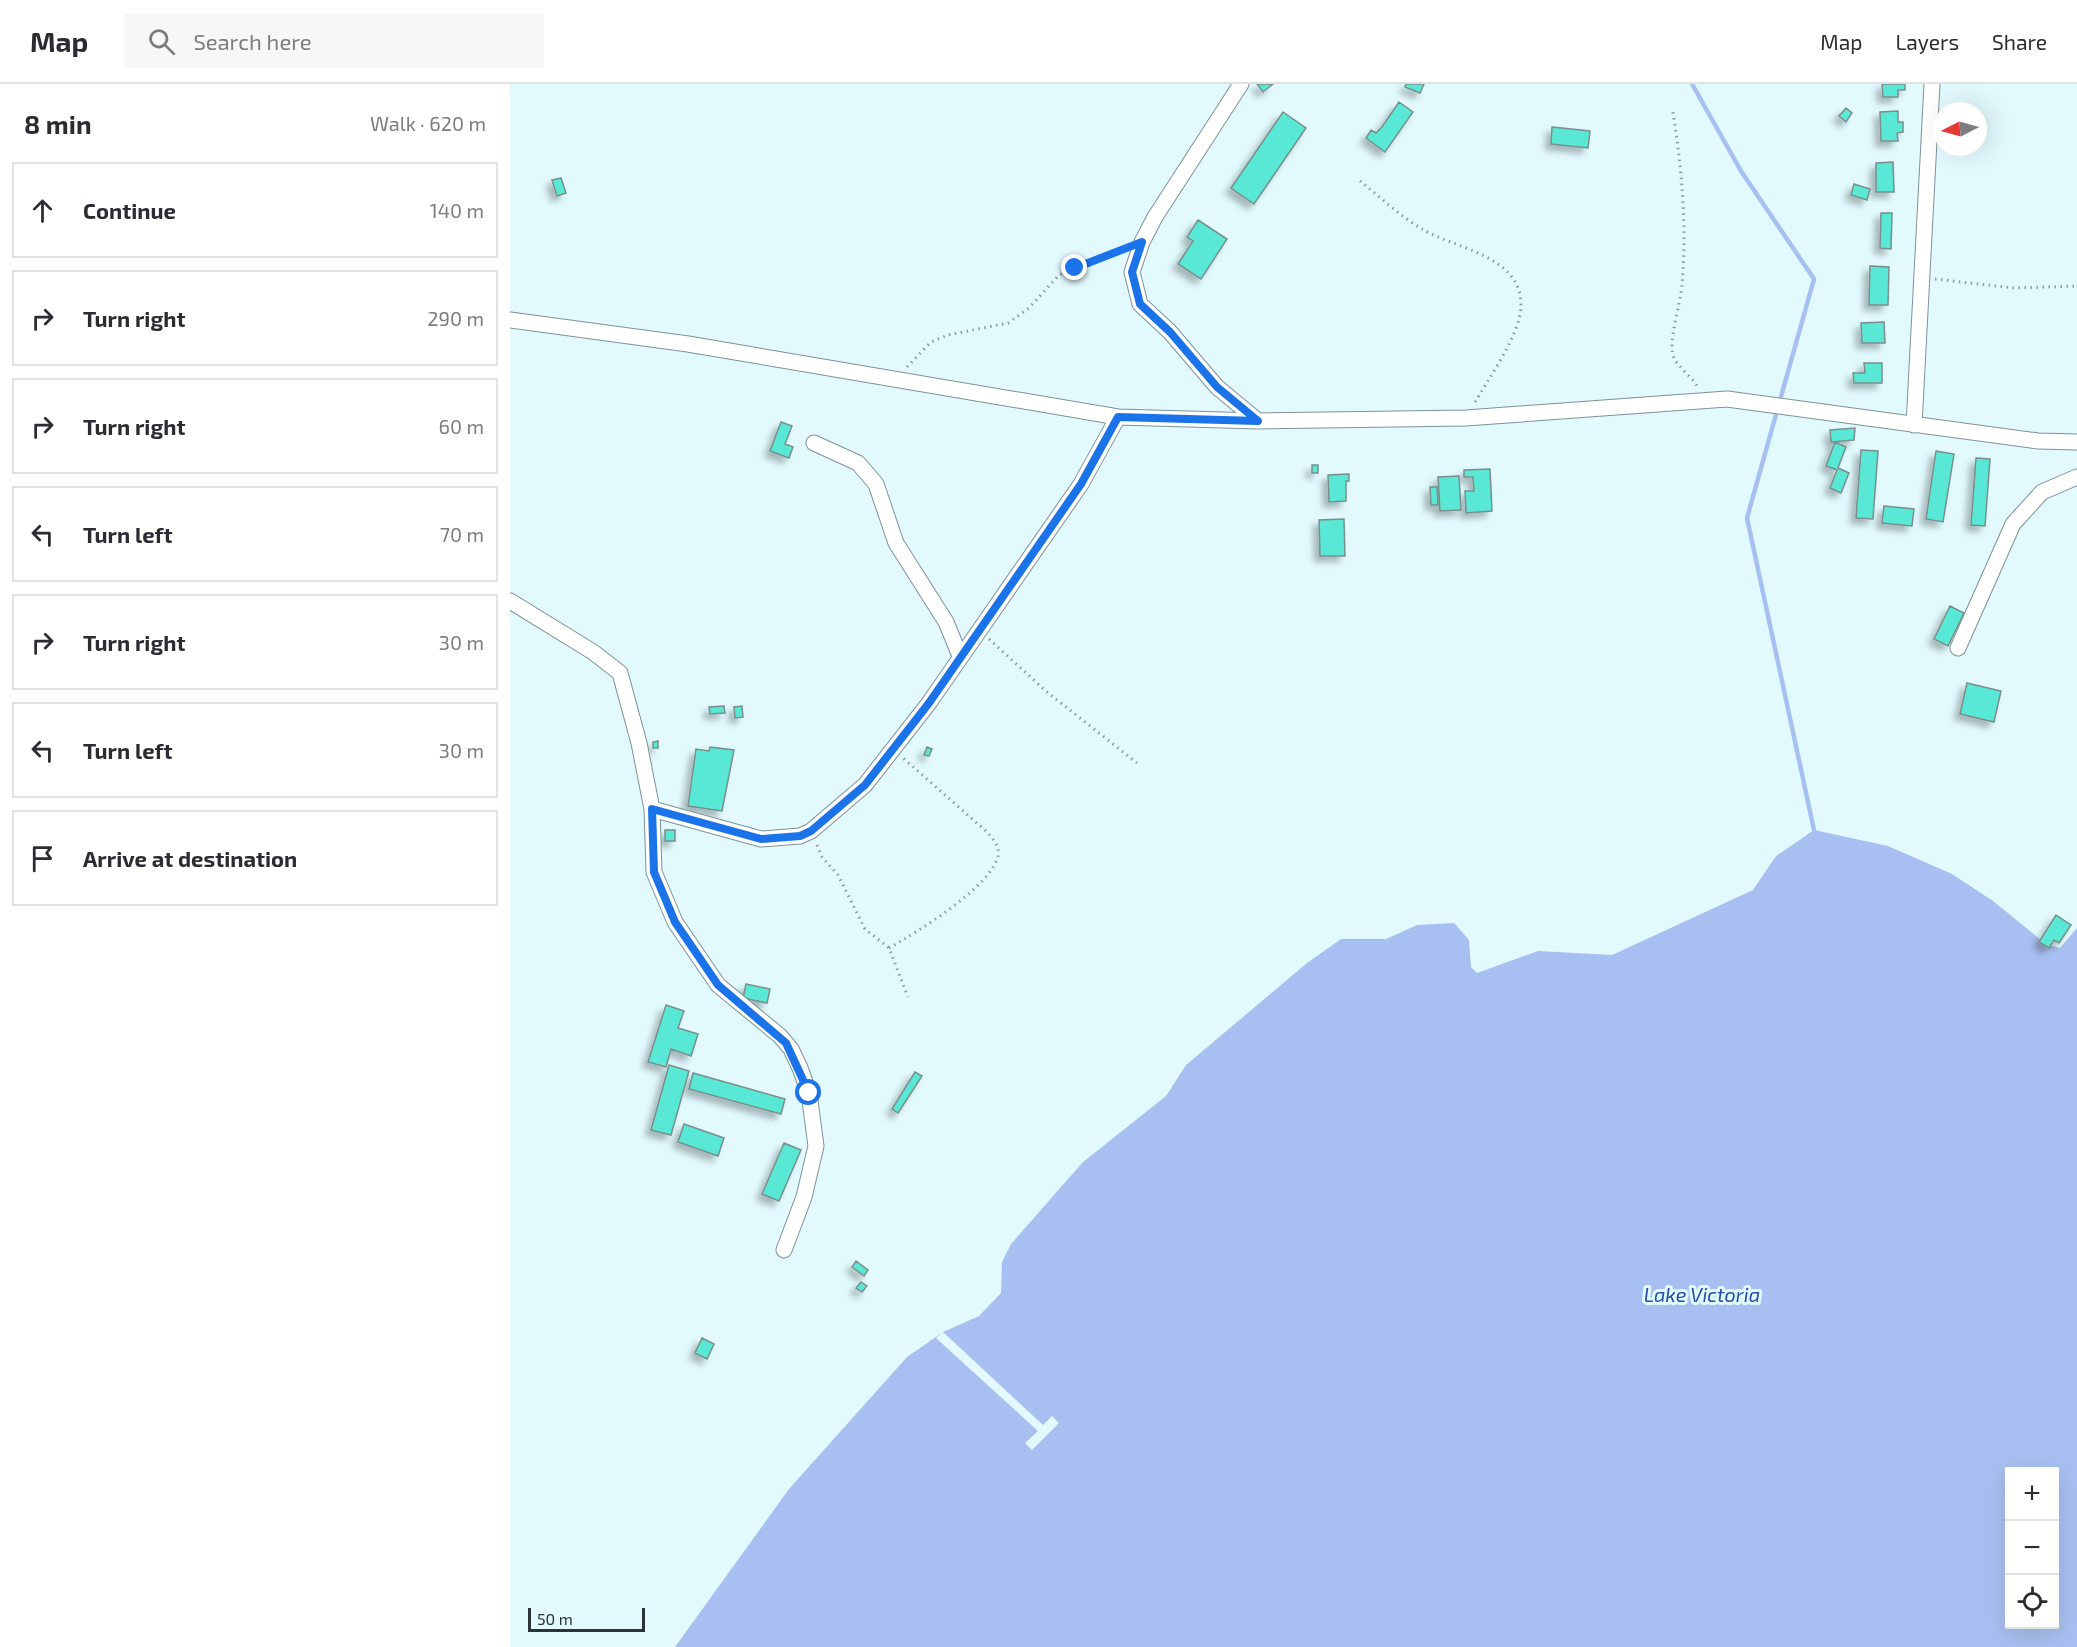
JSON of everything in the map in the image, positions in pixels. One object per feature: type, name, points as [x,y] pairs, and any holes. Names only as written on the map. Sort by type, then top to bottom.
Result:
[{"type":"street","points":[[1241,84],[1161,207],[1142,242],[1132,272],[1140,304],[1170,332],[1217,387],[1258,421]]},
{"type":"street","points":[[1914,425],[1932,84]]},
{"type":"street","points":[[510,320],[688,344],[1118,417],[1258,421],[1466,418],[1727,399],[2038,441],[2077,442]]},
{"type":"street","points":[[652,809],[761,839],[800,836],[811,831],[865,785],[929,703],[1081,484],[1118,417]]},
{"type":"street","points":[[814,443],[858,463],[876,484],[896,543],[946,622],[960,656]]},
{"type":"street","points":[[1959,648],[2013,524],[2035,497],[2077,477]]},
{"type":"street","points":[[510,601],[593,652],[620,673],[639,743],[652,809],[654,872],[675,922],[718,985],[786,1043],[809,1093],[814,1118],[813,1166],[784,1250]]},
{"type":"path","points":[[1672,112],[1684,186],[1686,225],[1682,292],[1673,345],[1674,358],[1691,375],[1706,401]]},
{"type":"path","points":[[1360,181],[1422,229],[1494,261],[1507,270],[1518,289],[1521,305],[1517,324],[1466,418]]},
{"type":"path","points":[[892,378],[931,342],[948,335],[1008,323],[1029,308],[1051,281],[1059,275],[1142,242]]},
{"type":"path","points":[[1922,277],[2014,288],[2077,286]]},
{"type":"path","points":[[979,630],[1047,692],[1137,763]]},
{"type":"path","points":[[889,948],[962,900],[989,871],[998,855],[996,844],[987,832],[916,771],[894,748]]},
{"type":"path","points":[[811,831],[822,857],[838,875],[865,929],[889,948],[908,998]]},
{"type":"water","name":"Lake Victoria","points":[[1814,830],[1888,846],[1952,874],[1993,901],[2046,944],[2060,948],[2077,928],[2077,1647],[675,1647],[789,1489],[907,1357],[943,1332],[979,1316],[1001,1293],[1002,1262],[1011,1244],[1083,1162],[1166,1096],[1186,1065],[1307,963],[1341,939],[1386,939],[1417,925],[1454,923],[1469,940],[1471,967],[1477,973],[1538,951],[1612,955],[1753,890],[1776,856]]},
{"type":"pier","points":[[943,1332],[1043,1425],[1052,1416],[1059,1423],[1032,1450],[1025,1443],[1038,1431],[936,1338]]},
{"type":"building","points":[[1257,84],[1273,84],[1263,92]]},
{"type":"building","points":[[1406,84],[1424,84],[1420,93],[1405,87]]},
{"type":"building","points":[[1882,84],[1905,84],[1905,90],[1898,90],[1898,97],[1883,97]]},
{"type":"building","points":[[1399,102],[1413,112],[1385,152],[1366,138],[1371,130],[1376,133],[1382,127]]},
{"type":"building","points":[[1846,108],[1852,113],[1846,122],[1839,116]]},
{"type":"building","points":[[1898,111],[1898,122],[1903,122],[1903,132],[1897,133],[1898,141],[1881,141],[1880,112]]},
{"type":"building","points":[[1283,112],[1306,128],[1254,204],[1231,188]]},
{"type":"building","points":[[1552,127],[1590,131],[1588,148],[1551,144]]},
{"type":"building","points":[[1893,162],[1894,192],[1876,192],[1876,163]]},
{"type":"building","points":[[561,178],[566,193],[557,196],[552,180]]},
{"type":"building","points":[[1854,184],[1870,189],[1867,200],[1851,195]]},
{"type":"building","points":[[1881,213],[1892,213],[1891,249],[1880,248]]},
{"type":"building","points":[[1198,220],[1227,239],[1201,279],[1178,264],[1193,241],[1187,237]]},
{"type":"building","points":[[1870,266],[1889,267],[1888,305],[1869,305]]},
{"type":"building","points":[[1884,322],[1885,343],[1862,343],[1861,323]]},
{"type":"building","points":[[1864,363],[1882,363],[1882,383],[1854,383],[1853,373],[1865,373]]},
{"type":"building","points":[[781,422],[792,426],[785,444],[793,447],[789,458],[770,451]]},
{"type":"building","points":[[1855,428],[1854,440],[1831,442],[1830,430]]},
{"type":"building","points":[[1835,442],[1846,447],[1838,468],[1849,473],[1841,493],[1830,488],[1837,470],[1826,466]]},
{"type":"building","points":[[1861,450],[1878,451],[1873,519],[1856,518]]},
{"type":"building","points":[[1936,451],[1954,454],[1943,522],[1926,519]]},
{"type":"building","points":[[1976,458],[1990,459],[1985,526],[1971,525]]},
{"type":"building","points":[[1312,465],[1318,465],[1318,473],[1312,473]]},
{"type":"building","points":[[1490,469],[1492,511],[1466,513],[1465,491],[1474,491],[1473,477],[1464,477],[1464,470]]},
{"type":"building","points":[[1349,474],[1349,481],[1346,481],[1346,501],[1329,502],[1328,475]]},
{"type":"building","points":[[1459,476],[1461,510],[1440,511],[1438,477]]},
{"type":"building","points":[[1430,487],[1437,487],[1438,505],[1431,505]]},
{"type":"building","points":[[1884,506],[1914,509],[1912,526],[1882,523]]},
{"type":"building","points":[[1344,519],[1345,556],[1320,556],[1319,520]]},
{"type":"building","points":[[1950,606],[1964,613],[1948,646],[1934,639]]},
{"type":"building","points":[[1967,683],[2001,691],[1994,722],[1960,714]]},
{"type":"building","points":[[724,706],[725,713],[710,714],[709,707]]},
{"type":"building","points":[[742,706],[743,717],[735,718],[734,707]]},
{"type":"building","points":[[658,741],[658,748],[653,748],[653,742]]},
{"type":"building","points":[[710,747],[734,750],[722,811],[688,806],[696,749],[709,751]]},
{"type":"building","points":[[927,747],[932,749],[929,756],[924,755]]},
{"type":"building","points":[[665,830],[675,830],[675,841],[665,841]]},
{"type":"building","points":[[2056,915],[2071,925],[2059,943],[2054,940],[2049,948],[2039,942]]},
{"type":"building","points":[[746,984],[770,989],[767,1003],[743,998]]},
{"type":"building","points":[[666,1005],[684,1011],[678,1028],[698,1034],[691,1056],[671,1049],[666,1067],[648,1062]]},
{"type":"building","points":[[669,1065],[689,1071],[671,1135],[651,1130]]},
{"type":"building","points":[[915,1072],[922,1076],[898,1113],[892,1109]]},
{"type":"building","points":[[693,1073],[785,1099],[781,1114],[689,1089]]},
{"type":"building","points":[[684,1124],[724,1138],[718,1156],[678,1142]]},
{"type":"building","points":[[784,1143],[801,1150],[779,1201],[762,1194]]},
{"type":"building","points":[[856,1261],[868,1270],[864,1276],[852,1267]]},
{"type":"building","points":[[861,1282],[867,1286],[862,1292],[856,1288]]},
{"type":"building","points":[[702,1338],[714,1344],[707,1359],[695,1353]]},
{"type":"waterway","points":[[1692,84],[1741,171],[1814,279],[1747,518],[1814,830]]},
{"type":"route","points":[[809,1093],[791,1049],[780,1036],[718,985],[675,922],[654,872],[652,809],[761,839],[800,836],[811,831],[865,785],[929,703],[960,656],[1032,558],[1081,484],[1118,417],[1258,421],[1217,387],[1170,332],[1140,304],[1132,272],[1142,242],[1075,268]]}]
